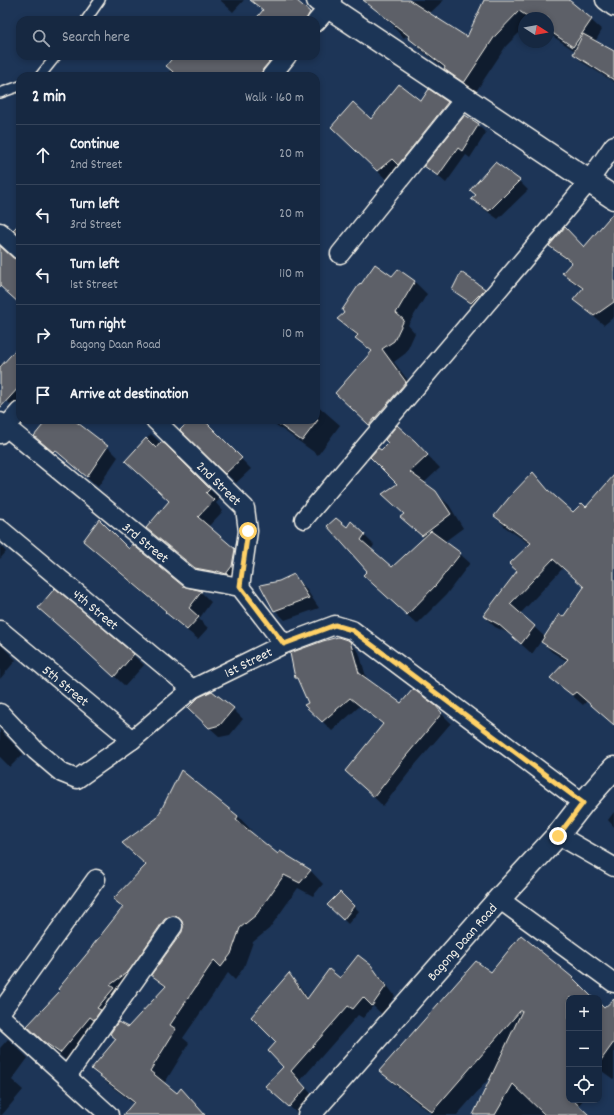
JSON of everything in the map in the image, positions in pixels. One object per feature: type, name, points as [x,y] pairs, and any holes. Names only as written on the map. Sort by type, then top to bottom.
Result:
[{"type":"street","points":[[605,0],[614,7]]},
{"type":"street","points":[[324,7],[465,98],[614,198]]},
{"type":"street","points":[[274,72],[285,60]]},
{"type":"street","points":[[340,254],[465,98]]},
{"type":"street","points":[[304,519],[589,181],[614,145]]},
{"type":"street","points":[[0,232],[16,246]]},
{"type":"street","points":[[2,428],[16,415]]},
{"type":"street","name":"2nd Street","points":[[159,424],[245,508],[248,531],[240,586]]},
{"type":"street","name":"3rd Street","points":[[2,428],[190,578],[240,586]]},
{"type":"street","name":"4th Street","points":[[0,529],[192,689]]},
{"type":"street","points":[[240,586],[284,644]]},
{"type":"street","name":"1st Street","points":[[0,713],[36,751],[62,773],[77,779],[132,740],[192,689],[284,644],[335,625],[352,630],[583,803]]},
{"type":"street","name":"5th Street","points":[[0,630],[132,740]]},
{"type":"street","name":"Bagong Daan Road","points":[[309,1115],[499,899],[558,836],[583,803],[614,768]]},
{"type":"street","points":[[558,836],[614,867]]},
{"type":"street","points":[[0,1013],[96,879]]},
{"type":"street","points":[[499,899],[614,983]]},
{"type":"street","points":[[67,1076],[173,926]]},
{"type":"street","points":[[0,1016],[109,1115]]},
{"type":"lane","points":[[89,16],[100,0]]},
{"type":"lane","points":[[43,72],[53,60]]},
{"type":"lane","points":[[0,93],[16,87]]},
{"type":"building","points":[[250,0],[296,0],[310,12],[308,16],[258,16],[263,10]]},
{"type":"building","points":[[363,0],[409,0],[467,37],[484,0],[569,0],[592,19],[573,47],[554,34],[554,12],[519,11],[495,36],[464,83],[444,69],[445,67],[408,38],[409,36]]},
{"type":"building","points":[[583,34],[614,51],[614,80],[573,54]]},
{"type":"building","points":[[171,60],[271,60],[262,72],[173,72],[166,66]]},
{"type":"building","points":[[399,84],[421,101],[429,89],[448,102],[398,165],[392,159],[377,171],[331,127],[353,102],[371,119]]},
{"type":"building","points":[[465,115],[479,124],[462,151],[458,148],[438,176],[424,166]]},
{"type":"building","points":[[495,162],[520,180],[489,211],[471,199],[476,195],[470,190]]},
{"type":"building","points":[[614,212],[614,302],[594,316],[573,300],[583,288],[562,273],[572,262],[549,246],[565,227],[584,247]]},
{"type":"building","points":[[0,246],[13,258],[16,259],[16,300],[0,286]]},
{"type":"building","points":[[375,264],[392,276],[398,269],[415,281],[396,313],[404,320],[394,341],[382,349],[406,382],[369,425],[335,393],[372,351],[355,338],[358,335],[337,319],[344,313],[342,310]]},
{"type":"building","points":[[461,272],[485,289],[471,303],[452,290]]},
{"type":"building","points":[[16,349],[16,390],[0,408],[0,367]]},
{"type":"building","points":[[44,424],[79,424],[108,446],[87,477],[55,450],[53,452],[34,436]]},
{"type":"building","points":[[186,424],[208,424],[242,458],[225,474],[180,430]]},
{"type":"building","points":[[279,424],[315,424],[302,441]]},
{"type":"building","points":[[397,425],[428,455],[410,472],[436,491],[451,514],[422,536],[400,517],[404,514],[382,494],[397,484],[370,457],[378,448],[381,450],[388,443],[385,440]]},
{"type":"building","points":[[146,438],[156,448],[161,442],[165,444],[210,489],[206,493],[214,500],[198,517],[235,549],[232,566],[226,574],[217,571],[195,568],[146,528],[169,501],[125,461]]},
{"type":"building","points":[[533,472],[548,490],[573,512],[582,503],[586,507],[614,475],[614,725],[576,692],[572,695],[550,678],[568,659],[541,642],[559,614],[563,617],[584,587],[553,559],[510,604],[535,626],[521,644],[498,624],[483,616],[517,571],[509,564],[531,543],[494,516]]},
{"type":"building","points":[[336,518],[347,527],[351,521],[365,534],[361,540],[392,567],[431,531],[461,553],[436,585],[407,615],[363,575],[367,571],[327,526]]},
{"type":"building","points":[[99,519],[129,549],[132,544],[183,586],[202,591],[189,608],[199,617],[187,630],[83,541]]},
{"type":"building","points":[[294,574],[309,598],[274,611],[260,585],[279,581]]},
{"type":"building","points":[[55,588],[134,654],[114,677],[38,608]]},
{"type":"building","points":[[338,637],[350,641],[359,673],[401,703],[413,689],[435,705],[442,713],[374,797],[345,771],[383,724],[350,698],[322,722],[304,705],[308,703],[297,678],[295,678],[290,653]]},
{"type":"building","points":[[212,691],[234,708],[220,725],[209,728],[188,708],[199,697]]},
{"type":"building","points":[[181,770],[238,816],[236,820],[278,854],[280,851],[311,870],[300,883],[284,875],[256,915],[240,928],[231,954],[221,967],[214,960],[170,1025],[176,1029],[150,1071],[177,1093],[181,1088],[205,1115],[123,1115],[134,1102],[91,1069],[116,1039],[110,1034],[118,1022],[128,1027],[166,986],[151,975],[182,932],[182,921],[179,918],[174,916],[168,917],[164,920],[129,971],[110,985],[114,988],[97,1008],[101,1010],[94,1020],[90,1017],[60,1053],[43,1041],[27,1026],[60,991],[58,989],[123,907],[113,899],[146,865],[122,843],[157,818]]},
{"type":"building","points":[[340,892],[354,906],[343,920],[327,905]]},
{"type":"building","points":[[521,935],[572,977],[590,995],[566,995],[566,1103],[576,1103],[589,1115],[545,1115],[513,1084],[495,1115],[473,1115],[522,1011],[520,1011],[432,1112],[379,1071],[476,961],[491,972]]},
{"type":"building","points":[[358,955],[371,965],[386,986],[372,1006],[363,997],[353,1009],[348,1006],[291,1071],[306,1088],[289,1107],[265,1086],[283,1067],[268,1051],[276,1042],[251,1017],[289,973],[307,999],[329,969],[340,978]]},
{"type":"building","points":[[614,999],[614,1042],[602,1059],[602,1006],[604,1008]]},
{"type":"route","points":[[248,531],[240,586],[284,644],[335,625],[352,630],[583,803],[558,836]]}]
